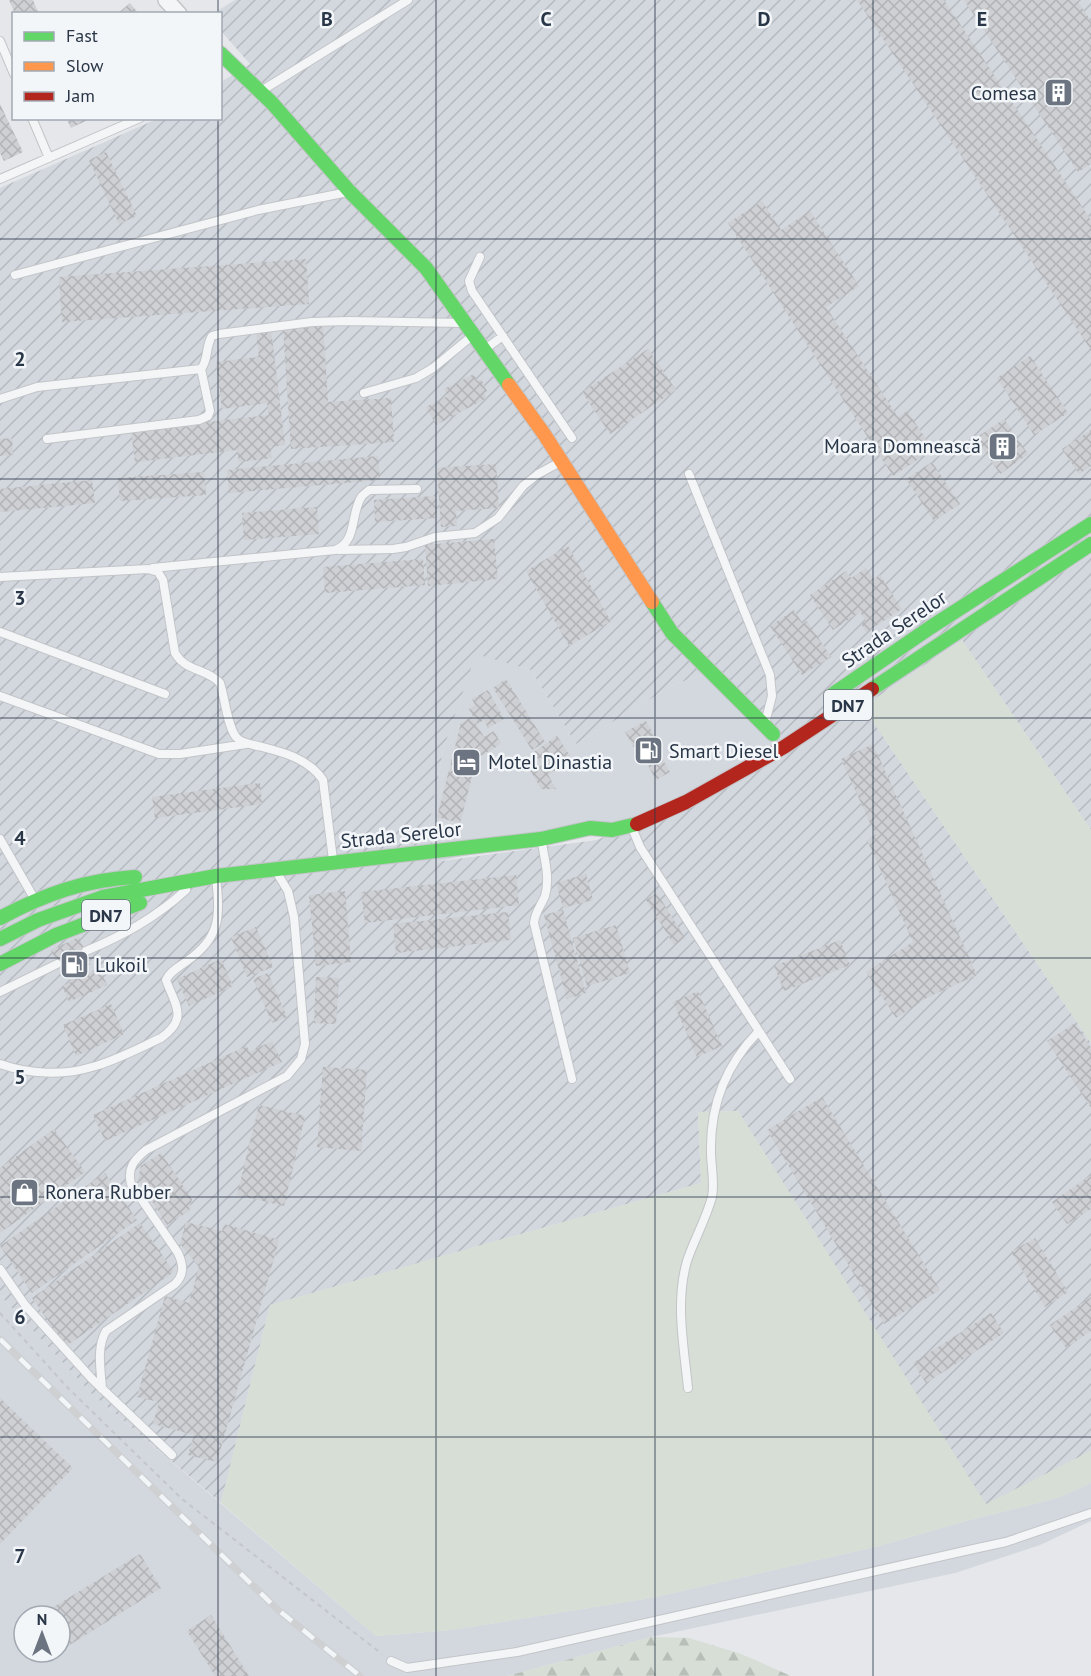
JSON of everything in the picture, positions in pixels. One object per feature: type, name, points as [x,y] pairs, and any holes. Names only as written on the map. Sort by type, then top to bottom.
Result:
[{"type":"main road","points":[[222,56],[272,103],[350,192],[426,268],[544,434],[672,633],[771,731]]},
{"type":"main road","name":"Strada Serelor","points":[[819,703],[931,627],[1091,524]]},
{"type":"main road","name":"Strada Serelor","points":[[216,876],[542,839],[590,828],[612,830],[632,826],[686,802],[784,747],[1090,548]]},
{"type":"main road","name":"Strada Serelor","points":[[590,828],[607,816]]},
{"type":"main road","name":"DN7","points":[[0,918],[35,899],[58,890],[99,880],[216,876]]},
{"type":"main road","name":"DN7","points":[[0,964],[56,935],[216,876]]},
{"type":"main road","name":"DN7","points":[[0,939],[38,920],[104,897],[216,876]]},
{"type":"street","points":[[166,0],[178,12]]},
{"type":"lane","points":[[260,92],[408,0]]},
{"type":"lane","points":[[0,42],[12,69]]},
{"type":"lane","points":[[33,120],[49,158]]},
{"type":"lane","points":[[0,179],[135,120]]},
{"type":"lane","points":[[15,275],[258,210],[350,192]]},
{"type":"lane","points":[[480,257],[469,281],[472,291],[572,438]]},
{"type":"lane","points":[[0,399],[37,387],[201,369],[206,363],[208,342],[212,336],[219,334],[312,322],[465,323]]},
{"type":"lane","points":[[364,393],[416,378],[433,368],[474,335]]},
{"type":"lane","points":[[484,350],[503,336]]},
{"type":"lane","points":[[47,439],[199,420],[208,416],[210,411],[201,369]]},
{"type":"lane","points":[[0,578],[148,569],[335,550],[393,549],[435,537],[475,533],[498,518],[523,486],[538,474],[562,461]]},
{"type":"lane","points":[[689,474],[770,675],[771,731]]},
{"type":"lane","points":[[335,550],[342,548],[347,541],[361,498],[369,490],[417,489]]},
{"type":"lane","points":[[148,569],[158,572],[164,580],[175,653],[184,665],[215,677],[220,683],[232,729],[238,739],[247,744],[284,753],[303,761],[316,770],[323,780],[333,862]]},
{"type":"lane","points":[[0,632],[165,694]]},
{"type":"lane","points":[[0,696],[159,753],[180,754],[247,744]]},
{"type":"lane","points":[[632,826],[640,847],[790,1079]]},
{"type":"lane","points":[[0,839],[35,899]]},
{"type":"lane","points":[[542,839],[548,879],[544,899],[535,915],[534,923],[572,1079]]},
{"type":"lane","points":[[102,1389],[100,1347],[106,1331],[175,1284],[180,1280],[183,1270],[183,1263],[178,1253],[131,1184],[130,1167],[135,1159],[146,1150],[287,1076],[301,1059],[305,1044],[294,917],[288,891],[275,869]]},
{"type":"lane","points":[[0,1064],[32,1072],[74,1071],[94,1067],[161,1038],[169,1032],[175,1024],[178,1010],[166,980],[173,971],[199,952],[208,942],[215,928],[220,908],[216,876]]},
{"type":"lane","points":[[86,951],[143,924],[191,885]]},
{"type":"lane","points":[[0,992],[57,964]]},
{"type":"lane","points":[[688,1388],[680,1299],[687,1262],[712,1196],[712,1123],[718,1095],[727,1076],[746,1044],[758,1032]]},
{"type":"lane","points":[[0,1269],[25,1305],[102,1389],[172,1455]]},
{"type":"lane","points":[[391,1661],[407,1668],[517,1652],[1006,1542],[1091,1513]]},
{"type":"path","points":[[0,1313],[67,1387],[182,1499],[391,1661]]},
{"type":"shaded area","points":[[235,0],[1091,1],[1091,830],[962,640],[863,707],[1091,1043],[1091,1451],[986,1505],[738,1111],[698,1112],[701,1183],[270,1305],[221,1503],[91,1393],[0,1295],[0,188],[155,120],[222,120],[222,81],[250,64],[222,32],[222,12],[216,12]],"holes":[[[476,654],[531,670],[576,744],[677,683],[715,672],[795,749],[597,840],[435,862],[429,826],[443,750]]]},
{"type":"shaded area","points":[[476,653],[531,670],[576,744],[677,683],[715,672],[795,749],[692,807],[435,862],[429,826],[443,750]]},
{"type":"shaded area","points":[[0,1295],[91,1393],[376,1636],[452,1630],[651,1598],[879,1546],[1058,1498],[1091,1483],[1091,1521],[1040,1545],[955,1573],[651,1637],[507,1676],[0,1676]]},
{"type":"green space","points":[[962,640],[1091,830],[1091,1043],[863,707]]},
{"type":"green space","points":[[738,1111],[986,1504],[1091,1451],[1091,1483],[1058,1498],[879,1546],[651,1598],[452,1630],[376,1636],[221,1503],[270,1305],[701,1183],[698,1112]]},
{"type":"green space","points":[[651,1637],[689,1638],[741,1654],[791,1676],[507,1676]]},
{"type":"building","points":[[9,0],[33,0],[38,12],[14,12]]},
{"type":"building","points":[[857,0],[944,0],[1091,220],[1091,350]]},
{"type":"building","name":"Comesa","points":[[964,0],[1077,0],[1091,21],[1091,164],[1078,172]]},
{"type":"building","points":[[130,3],[137,12],[119,12]]},
{"type":"building","points":[[0,104],[23,152],[4,161],[0,153]]},
{"type":"building","points":[[67,120],[88,120],[71,128]]},
{"type":"building","points":[[106,152],[137,216],[119,224],[89,160]]},
{"type":"building","points":[[762,201],[781,230],[810,211],[859,286],[826,307],[898,417],[907,411],[926,439],[919,443],[926,454],[893,476],[728,223]]},
{"type":"building","points":[[306,259],[309,304],[62,322],[59,277]]},
{"type":"building","points":[[323,324],[328,402],[391,398],[394,442],[291,449],[283,327]]},
{"type":"building","points":[[271,329],[285,445],[270,447],[272,458],[239,462],[237,450],[135,462],[131,431],[269,415],[267,403],[222,409],[216,362],[259,357],[256,331]]},
{"type":"building","points":[[648,349],[676,390],[610,434],[582,392]]},
{"type":"building","points":[[1030,356],[1068,413],[1034,435],[997,378]]},
{"type":"building","points":[[474,374],[477,381],[481,379],[487,391],[484,393],[487,398],[436,425],[426,407],[448,396],[444,389]]},
{"type":"building","name":"Moara Domnească","points":[[1004,419],[1028,454],[1000,474],[976,438]]},
{"type":"building","points":[[1091,430],[1091,466],[1079,474],[1062,449]]},
{"type":"building","points":[[12,438],[13,455],[0,456],[0,439]]},
{"type":"building","points":[[378,456],[380,480],[229,493],[227,470]]},
{"type":"building","points":[[932,462],[960,504],[934,521],[906,479]]},
{"type":"building","points":[[496,464],[499,508],[456,511],[457,526],[441,527],[437,468]]},
{"type":"building","points":[[204,472],[206,495],[120,501],[118,478]]},
{"type":"building","points":[[92,480],[95,503],[0,512],[0,489]]},
{"type":"building","points":[[436,496],[437,518],[375,522],[374,500]]},
{"type":"building","points":[[317,507],[319,534],[244,540],[242,513]]},
{"type":"building","points":[[494,539],[498,579],[428,586],[425,545]]},
{"type":"building","points":[[568,546],[611,621],[569,646],[526,571]]},
{"type":"building","points":[[423,559],[425,585],[325,593],[323,567]]},
{"type":"building","points":[[866,568],[874,579],[880,575],[902,609],[866,632],[861,624],[866,621],[860,612],[833,630],[810,595],[846,571],[851,578]]},
{"type":"building","points":[[794,610],[803,624],[807,621],[831,657],[802,675],[770,626]]},
{"type":"building","points":[[506,679],[545,742],[532,750],[493,688]]},
{"type":"building","points":[[488,690],[504,719],[488,728],[484,720],[477,724],[469,709],[475,705],[472,699]]},
{"type":"building","points":[[472,717],[484,737],[494,731],[501,744],[477,758],[460,823],[437,817],[461,723]]},
{"type":"building","points":[[646,721],[655,737],[651,740],[670,772],[656,780],[639,749],[636,751],[625,732]]},
{"type":"building","points":[[557,736],[572,759],[548,775],[556,789],[541,789],[530,770],[541,764],[534,752]]},
{"type":"building","points":[[873,744],[977,975],[928,997],[896,1018],[866,972],[913,942],[867,840],[876,836],[841,759]]},
{"type":"building","points":[[260,783],[262,804],[155,818],[152,797]]},
{"type":"building","points":[[586,874],[593,900],[563,908],[556,883]]},
{"type":"building","points":[[516,875],[519,905],[365,923],[361,892]]},
{"type":"building","points":[[345,891],[351,962],[316,966],[309,895]]},
{"type":"building","points":[[657,893],[685,938],[674,945],[646,900]]},
{"type":"building","points":[[563,910],[586,993],[567,999],[544,915]]},
{"type":"building","points":[[508,912],[511,940],[396,953],[393,924]]},
{"type":"building","points":[[616,925],[630,973],[587,986],[573,938]]},
{"type":"building","points":[[256,927],[273,967],[247,977],[231,937]]},
{"type":"building","points":[[79,937],[91,964],[84,967],[87,974],[100,969],[107,985],[69,1002],[62,986],[71,982],[67,974],[63,975],[51,950]]},
{"type":"building","points":[[840,940],[850,965],[784,991],[774,966]]},
{"type":"building","points":[[221,959],[233,986],[189,1006],[177,979]]},
{"type":"building","points":[[268,973],[287,1017],[272,1023],[253,979]]},
{"type":"building","points":[[316,977],[339,978],[336,1024],[314,1023]]},
{"type":"building","points":[[698,991],[722,1046],[697,1057],[673,1002]]},
{"type":"building","points":[[111,1004],[124,1034],[76,1056],[63,1025]]},
{"type":"building","points":[[1075,1023],[1091,1048],[1091,1108],[1047,1041]]},
{"type":"building","points":[[272,1041],[282,1062],[105,1141],[93,1115],[247,1046],[249,1052]]},
{"type":"building","points":[[323,1067],[367,1070],[361,1151],[317,1147]]},
{"type":"building","points":[[822,1097],[940,1290],[884,1324],[767,1130]]},
{"type":"building","points":[[259,1105],[305,1116],[284,1206],[237,1195]]},
{"type":"building","points":[[54,1129],[85,1172],[0,1233],[0,1168]]},
{"type":"building","points":[[161,1153],[192,1199],[189,1211],[167,1225],[138,1179],[141,1166]]},
{"type":"building","points":[[105,1173],[137,1220],[32,1293],[0,1246]]},
{"type":"building","points":[[1091,1175],[1091,1209],[1067,1224],[1052,1202]]},
{"type":"building","points":[[186,1222],[222,1231],[224,1224],[279,1240],[217,1462],[188,1455],[194,1435],[153,1424],[159,1402],[137,1397],[165,1296],[189,1303],[199,1267],[180,1244]]},
{"type":"building","points":[[140,1223],[174,1272],[66,1346],[32,1298]]},
{"type":"building","points":[[1035,1238],[1068,1292],[1045,1307],[1011,1252]]},
{"type":"building","points":[[1091,1297],[1091,1331],[1066,1348],[1050,1325]]},
{"type":"building","points":[[991,1313],[1004,1333],[926,1383],[913,1363]]},
{"type":"building","points":[[0,1398],[73,1468],[0,1544]]},
{"type":"building","points":[[140,1554],[161,1588],[72,1644],[72,1604],[59,1604]]},
{"type":"building","points":[[211,1615],[249,1676],[215,1676],[187,1631]]},
{"type":"railway","points":[[0,1339],[277,1609],[360,1676]]},
{"type":"traffic: fast","points":[[222,55],[272,103],[350,192],[426,268],[509,385]]},
{"type":"traffic: fast","points":[[833,694],[931,627],[1091,524]]},
{"type":"traffic: fast","points":[[872,689],[1091,544]]},
{"type":"traffic: fast","points":[[652,602],[672,633],[773,734]]},
{"type":"traffic: fast","points":[[0,939],[38,920],[103,897],[216,876],[541,839],[590,828],[612,830],[637,824]]},
{"type":"traffic: fast","points":[[0,918],[65,890],[99,881],[135,877]]},
{"type":"traffic: fast","points":[[0,964],[56,935],[140,903]]},
{"type":"traffic: slow","points":[[509,385],[544,434],[652,602]]},
{"type":"traffic: jam","points":[[637,824],[686,802],[784,747],[872,689]]},
{"type":"place","name":"Comesa","points":[[1058,93]]},
{"type":"place","name":"Moara Domnească","points":[[1002,446]]},
{"type":"place","name":"Smart Diesel","points":[[648,751]]},
{"type":"place","name":"Motel Dinastia","points":[[467,762]]},
{"type":"place","name":"Lukoil","points":[[74,965]]},
{"type":"place","name":"Ronera Rubber","points":[[24,1192]]}]
